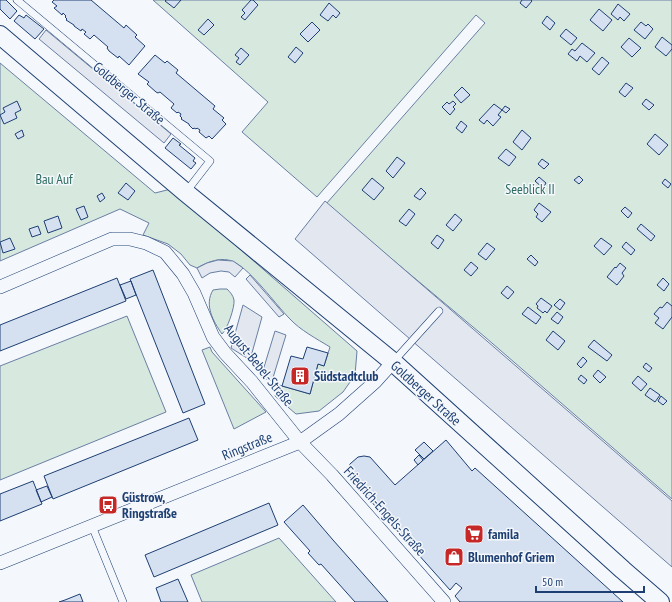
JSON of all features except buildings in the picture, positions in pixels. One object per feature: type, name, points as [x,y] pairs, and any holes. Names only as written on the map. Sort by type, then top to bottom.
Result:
[{"type":"main road","name":"Goldberger Straße","points":[[0,35],[185,192],[392,362],[660,602]]},
{"type":"street","name":"August-Bebel-Straße","points":[[0,287],[112,238],[130,239],[146,243],[165,252],[183,274],[194,293],[213,337],[286,423],[300,442]]},
{"type":"street","name":"Ringstraße","points":[[0,563],[300,442],[339,414],[375,382],[392,362]]},
{"type":"street","name":"Friedrich-Engels-Straße","points":[[300,442],[332,475],[444,602]]},
{"type":"lane","name":"Goldberger Straße","points":[[17,0],[210,161],[185,192]]},
{"type":"lane","points":[[392,362],[438,310]]},
{"type":"lane","points":[[92,526],[123,602]]},
{"type":"green space","name":"Seeblick II","points":[[153,0],[672,0],[672,499],[485,337],[326,204],[485,23],[476,15],[317,197],[242,132],[268,102]]},
{"type":"green space","name":"Bau Auf","points":[[0,63],[155,193],[171,189],[357,351],[355,375],[343,392],[319,411],[296,414],[275,396],[279,385],[310,394],[318,364],[324,366],[330,347],[294,323],[256,280],[241,266],[229,260],[210,262],[197,268],[190,265],[181,254],[168,244],[143,235],[149,223],[120,209],[0,261]]},
{"type":"green space","points":[[227,289],[234,300],[230,318],[222,334],[211,313],[209,301],[213,290]]},
{"type":"green space","points":[[127,316],[166,412],[0,480],[0,366]]},
{"type":"green space","points":[[210,347],[212,352],[266,412],[234,429],[202,350]]},
{"type":"green space","points":[[279,538],[336,602],[202,602],[191,575]]},
{"type":"shaded area","points":[[46,30],[171,134],[164,143],[39,39]]},
{"type":"shaded area","points":[[325,201],[672,501],[672,567],[295,239]]},
{"type":"shaded area","points":[[218,260],[233,261],[243,268],[235,277],[229,272],[221,271],[210,273],[202,278],[197,268]]},
{"type":"shaded area","points":[[250,275],[284,314],[279,317],[246,279]]},
{"type":"shaded area","points":[[243,305],[262,317],[250,360],[231,348]]},
{"type":"shaded area","points":[[275,331],[286,335],[272,381],[261,377]]},
{"type":"place","name":"Südstadtclub","points":[[300,376]]},
{"type":"place","name":"Güstrow, Ringstraße","points":[[108,505]]},
{"type":"place","name":"famila","points":[[474,534]]},
{"type":"place","name":"Blumenhof Griem","points":[[454,557]]}]
